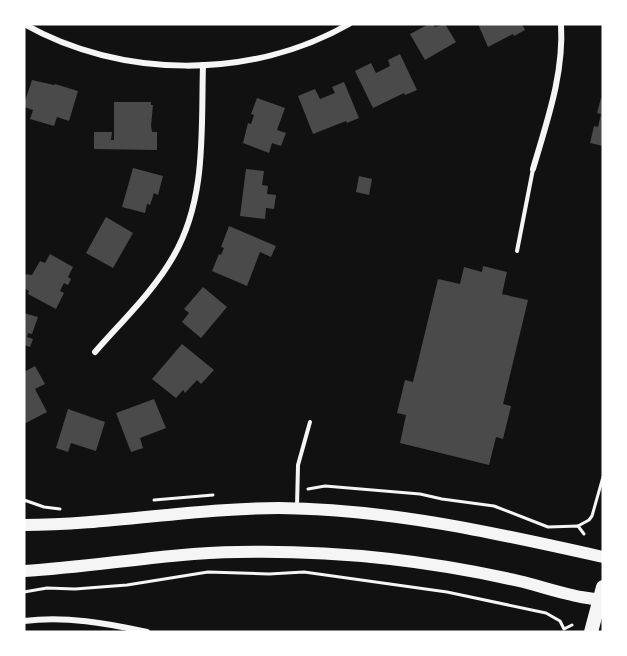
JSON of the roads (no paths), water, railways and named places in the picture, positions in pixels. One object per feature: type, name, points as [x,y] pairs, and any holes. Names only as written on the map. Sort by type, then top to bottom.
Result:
[{"type":"main road","points":[[24,525],[231,509],[355,512],[455,525],[603,557]]},
{"type":"main road","points":[[24,571],[236,552],[294,552],[405,561],[519,581],[574,596],[602,596],[591,632]]},
{"type":"street","points":[[24,24],[58,41],[113,57],[169,65],[203,65],[273,55],[308,43],[349,24]]},
{"type":"street","points":[[533,169],[560,70],[561,24]]},
{"type":"street","points":[[94,352],[157,281],[173,258],[190,219],[201,165],[203,65]]},
{"type":"street","points":[[24,621],[82,620],[147,632]]},
{"type":"lane","points":[[516,251],[533,169]]},
{"type":"lane","points":[[297,509],[298,465],[310,422]]}]
